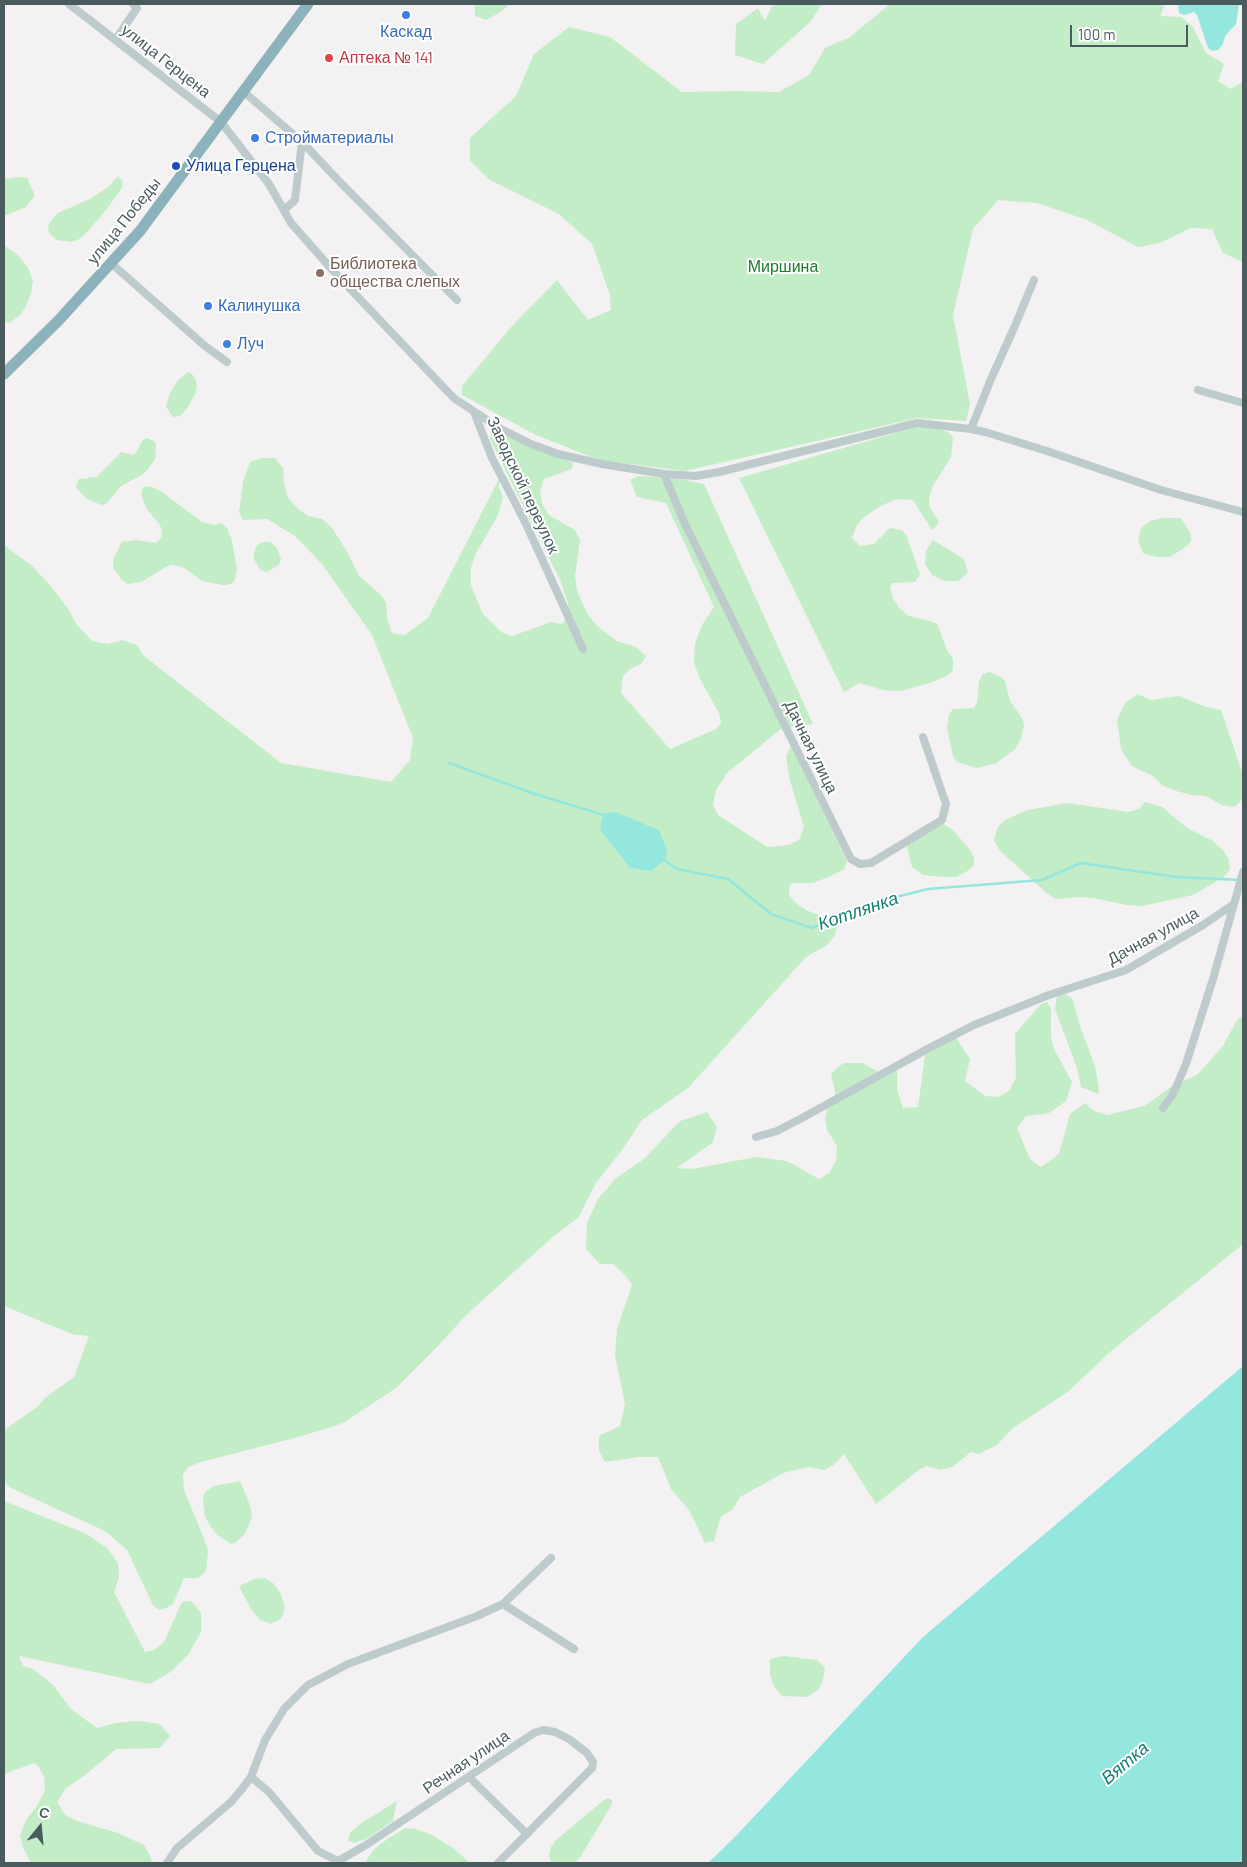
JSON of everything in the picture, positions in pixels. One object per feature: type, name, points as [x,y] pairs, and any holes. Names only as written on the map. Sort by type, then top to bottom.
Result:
[{"type":"highway","name":"улица Победы","points":[[4,374],[58,321],[140,232],[308,4]]},
{"type":"street","name":"улица Герцена","points":[[69,4],[221,122]]},
{"type":"street","points":[[116,39],[137,8],[133,4]]},
{"type":"street","points":[[244,92],[302,142],[457,300]]},
{"type":"street","name":"Заводской переулок","points":[[221,122],[269,184],[292,223],[336,274],[455,399],[474,412],[492,458],[526,524],[583,649]]},
{"type":"street","points":[[284,210],[295,200],[302,142]]},
{"type":"street","points":[[112,264],[205,346],[227,362]]},
{"type":"street","points":[[971,429],[1034,280]]},
{"type":"street","points":[[1198,390],[1243,403]]},
{"type":"street","points":[[474,412],[516,437],[558,454],[602,464],[664,474],[696,476],[917,423],[971,429],[1047,451],[1161,490],[1243,512]]},
{"type":"street","name":"Дачная улица","points":[[664,474],[684,522],[851,859],[860,864],[871,863],[942,820],[946,804],[923,737]]},
{"type":"street","points":[[1163,1108],[1173,1094],[1186,1064],[1213,979],[1243,872]]},
{"type":"street","name":"Дачная улица","points":[[756,1137],[777,1131],[931,1046],[974,1025],[1049,994],[1126,970],[1203,925],[1234,904]]},
{"type":"street","points":[[166,1863],[177,1848],[231,1802],[251,1777],[260,1750],[270,1730],[284,1709],[308,1685],[348,1664],[477,1616],[503,1604],[551,1558]]},
{"type":"street","points":[[503,1604],[574,1648]]},
{"type":"street","name":"Речная улица","points":[[251,1777],[269,1792],[318,1851],[338,1861],[366,1845],[534,1733],[543,1730],[555,1732],[569,1739],[587,1753],[593,1762],[592,1768],[498,1863]]},
{"type":"street","points":[[469,1777],[527,1834]]},
{"type":"green space","points":[[475,4],[510,4],[486,20],[475,16]]},
{"type":"green space","points":[[773,4],[822,4],[810,22],[763,64],[735,55],[736,24],[758,8],[765,21]]},
{"type":"green space","name":"Миршина","points":[[890,4],[1165,4],[1160,16],[1181,17],[1193,27],[1206,53],[1224,64],[1218,81],[1231,89],[1243,82],[1242,262],[1222,252],[1212,229],[1191,228],[1160,243],[1138,247],[1087,220],[1037,203],[998,200],[973,229],[953,315],[970,404],[966,421],[917,418],[685,471],[599,460],[536,435],[462,395],[462,386],[512,326],[557,280],[588,320],[611,310],[610,295],[592,244],[559,214],[490,180],[470,161],[470,138],[516,96],[534,54],[569,27],[610,37],[682,92],[779,92],[809,75],[825,48],[850,37]]},
{"type":"green space","points":[[118,176],[123,181],[122,188],[88,231],[78,240],[71,242],[57,240],[52,236],[48,230],[49,223],[58,213],[90,199],[108,187]]},
{"type":"green space","points":[[27,178],[34,197],[26,207],[4,216],[4,179]]},
{"type":"green space","points":[[4,245],[20,257],[28,268],[33,281],[31,294],[25,308],[10,323],[4,322]]},
{"type":"green space","points":[[188,372],[196,380],[197,388],[188,407],[180,416],[173,417],[166,407],[169,395],[178,380]]},
{"type":"green space","points":[[924,425],[937,427],[949,433],[953,438],[951,457],[933,486],[929,497],[929,506],[939,522],[932,530],[913,500],[896,499],[864,517],[857,525],[852,538],[860,546],[874,544],[890,528],[902,530],[906,535],[920,574],[915,582],[892,583],[890,588],[893,598],[899,608],[909,616],[937,624],[947,650],[953,659],[953,670],[945,677],[901,691],[883,690],[859,683],[844,692],[739,478]]},
{"type":"green space","points":[[491,434],[502,435],[573,463],[572,469],[544,479],[540,491],[542,504],[549,515],[575,530],[580,540],[575,576],[577,591],[587,613],[597,626],[617,641],[636,647],[646,656],[641,664],[630,669],[623,676],[621,693],[670,749],[716,729],[721,723],[719,713],[700,679],[694,663],[695,643],[702,625],[714,607],[666,503],[637,497],[630,480],[638,476],[680,479],[704,484],[813,724],[782,728],[727,773],[716,790],[713,805],[718,815],[767,847],[789,845],[799,840],[804,827],[789,777],[786,756],[791,746],[847,861],[844,869],[831,876],[813,883],[792,883],[789,887],[789,894],[794,902],[806,910],[835,922],[837,927],[835,935],[827,945],[806,957],[688,1088],[642,1120],[622,1150],[596,1183],[578,1218],[555,1235],[466,1315],[396,1388],[343,1423],[188,1467],[183,1475],[184,1490],[208,1551],[206,1571],[198,1578],[184,1578],[173,1604],[159,1610],[153,1605],[127,1550],[105,1531],[9,1487],[4,1481],[4,1430],[36,1408],[45,1398],[74,1377],[89,1336],[72,1334],[4,1306],[4,545],[32,566],[49,584],[67,607],[77,625],[92,641],[108,644],[122,640],[137,645],[144,656],[281,763],[391,782],[410,760],[413,738],[372,635],[322,564],[295,536],[267,519],[243,520],[239,512],[243,482],[250,462],[261,458],[275,458],[283,468],[284,484],[288,498],[308,516],[322,519],[332,528],[359,576],[381,595],[386,603],[387,618],[392,633],[405,635],[428,618],[500,477],[499,486],[503,497],[498,515],[475,555],[471,568],[471,585],[482,613],[501,632],[512,636],[551,622],[562,624],[569,614],[568,603],[561,582],[490,439]],"holes":[[[600,830],[652,871],[630,868]]]},
{"type":"green space","points":[[147,438],[154,441],[156,445],[155,459],[142,475],[121,486],[106,504],[102,505],[87,499],[78,490],[76,486],[79,479],[97,477],[121,452],[135,454],[143,440]]},
{"type":"green space","points":[[150,486],[162,492],[202,522],[215,525],[222,523],[227,528],[232,541],[237,569],[234,582],[222,585],[202,581],[186,569],[172,565],[141,582],[127,584],[121,579],[113,567],[113,560],[122,542],[136,540],[156,543],[161,538],[162,531],[160,525],[146,508],[141,494],[143,487]]},
{"type":"green space","points":[[1163,518],[1181,518],[1191,534],[1191,541],[1187,546],[1170,557],[1156,557],[1143,553],[1138,541],[1141,528],[1150,521]]},
{"type":"green space","points":[[933,540],[964,559],[968,573],[958,581],[944,581],[932,575],[925,564],[926,551]]},
{"type":"green space","points":[[263,542],[270,542],[276,547],[281,559],[279,565],[267,572],[260,570],[254,559],[257,545]]},
{"type":"green space","points":[[989,672],[1001,677],[1005,681],[1010,701],[1022,718],[1024,725],[1021,739],[1014,750],[996,763],[977,768],[957,762],[953,756],[947,728],[949,714],[953,709],[974,708],[977,702],[979,682],[982,675]]},
{"type":"green space","points":[[1138,694],[1151,700],[1179,696],[1206,707],[1221,710],[1243,775],[1243,796],[1241,801],[1234,807],[1222,805],[1206,796],[1176,791],[1162,785],[1153,776],[1132,766],[1121,749],[1117,720],[1125,703]]},
{"type":"green space","points":[[1145,802],[1162,807],[1187,828],[1213,841],[1223,850],[1229,860],[1230,869],[1224,877],[1193,895],[1142,906],[1093,898],[1056,899],[1000,851],[994,840],[997,829],[1005,820],[1028,810],[1067,803],[1129,812],[1139,809]]},
{"type":"green space","points":[[935,822],[953,830],[971,851],[974,858],[974,865],[957,877],[923,875],[912,867],[907,847],[909,841],[917,830],[929,823]]},
{"type":"green space","points":[[1062,992],[1072,998],[1095,1066],[1099,1089],[1098,1094],[1081,1087],[1077,1068],[1055,1009],[1057,995]]},
{"type":"green space","points":[[1047,1002],[1051,1008],[1051,1037],[1054,1049],[1072,1082],[1066,1101],[1049,1113],[1026,1116],[1017,1128],[1030,1159],[1041,1167],[1059,1154],[1070,1114],[1085,1103],[1094,1111],[1107,1115],[1144,1106],[1174,1085],[1197,1075],[1223,1046],[1237,1020],[1243,1016],[1243,1244],[1110,1352],[1069,1391],[1013,1428],[997,1445],[979,1454],[971,1452],[952,1467],[940,1470],[927,1466],[920,1469],[876,1504],[844,1454],[835,1464],[824,1470],[809,1467],[783,1473],[740,1497],[732,1510],[721,1516],[714,1541],[705,1543],[689,1510],[671,1489],[658,1457],[638,1457],[605,1462],[599,1451],[599,1436],[620,1426],[625,1404],[615,1355],[617,1329],[632,1285],[625,1275],[613,1264],[600,1264],[586,1249],[587,1223],[598,1199],[616,1178],[644,1159],[680,1121],[707,1112],[717,1127],[713,1142],[677,1168],[692,1169],[756,1157],[787,1161],[819,1179],[829,1173],[836,1161],[837,1146],[827,1130],[825,1118],[828,1106],[836,1097],[831,1074],[843,1063],[863,1063],[880,1073],[897,1067],[897,1090],[903,1108],[918,1107],[925,1056],[942,1038],[950,1034],[957,1039],[970,1059],[965,1081],[985,1096],[999,1097],[1009,1091],[1016,1078],[1015,1034],[1040,1005]]},
{"type":"green space","points":[[240,1481],[250,1505],[252,1517],[245,1534],[235,1543],[231,1544],[217,1535],[211,1527],[205,1517],[203,1500],[205,1492],[214,1486]]},
{"type":"green space","points":[[4,1501],[87,1534],[107,1548],[118,1563],[119,1578],[114,1592],[145,1652],[154,1650],[164,1642],[182,1602],[191,1601],[201,1613],[201,1632],[188,1655],[172,1671],[150,1684],[19,1656],[23,1666],[33,1669],[52,1684],[72,1710],[97,1728],[115,1723],[138,1721],[160,1724],[170,1736],[160,1748],[116,1749],[84,1776],[66,1788],[57,1802],[65,1815],[77,1821],[118,1833],[144,1845],[152,1860],[150,1863],[31,1863],[23,1847],[20,1836],[26,1820],[37,1806],[45,1790],[44,1777],[39,1767],[34,1763],[4,1774]]},
{"type":"green space","points":[[264,1578],[273,1583],[281,1594],[285,1608],[281,1619],[271,1624],[260,1620],[251,1609],[239,1586],[255,1579]]},
{"type":"green space","points":[[783,1656],[817,1660],[825,1668],[823,1680],[818,1690],[807,1697],[782,1696],[774,1686],[770,1675],[770,1659]]},
{"type":"green space","points":[[608,1798],[612,1800],[612,1804],[575,1863],[551,1862],[549,1855],[551,1847],[556,1840]]},
{"type":"green space","points":[[397,1801],[393,1821],[368,1838],[355,1843],[348,1841],[350,1833],[360,1824]]},
{"type":"green space","points":[[405,1828],[416,1829],[430,1834],[453,1848],[470,1863],[425,1863],[413,1861],[403,1863],[365,1863],[380,1844]]},
{"type":"water","points":[[1178,4],[1239,4],[1236,24],[1225,36],[1223,44],[1218,50],[1212,51],[1208,48],[1197,15],[1194,12],[1184,15],[1179,13]]},
{"type":"water","points":[[615,812],[659,830],[667,850],[665,860],[651,871],[630,868],[600,830],[603,814]]},
{"type":"water","name":"Вятка","points":[[1243,1366],[1243,1863],[708,1863],[733,1839],[923,1637]]},
{"type":"waterway","name":"Котлянка","points":[[449,763],[535,794],[604,815]]},
{"type":"waterway","name":"Котлянка","points":[[663,859],[677,869],[728,879],[771,914],[812,928],[872,903],[928,889],[1042,880],[1081,863],[1176,877],[1240,880]]},
{"type":"place","name":"Каскад","points":[[406,15]]},
{"type":"place","name":"Аптека № 141","points":[[329,58]]},
{"type":"place","name":"Стройматериалы","points":[[255,138]]},
{"type":"place","name":"Улица Герцена","points":[[176,166]]},
{"type":"place","name":"Библиотека общества слепых","points":[[320,273]]},
{"type":"place","name":"Калинушка","points":[[208,306]]},
{"type":"place","name":"Луч","points":[[227,344]]}]
